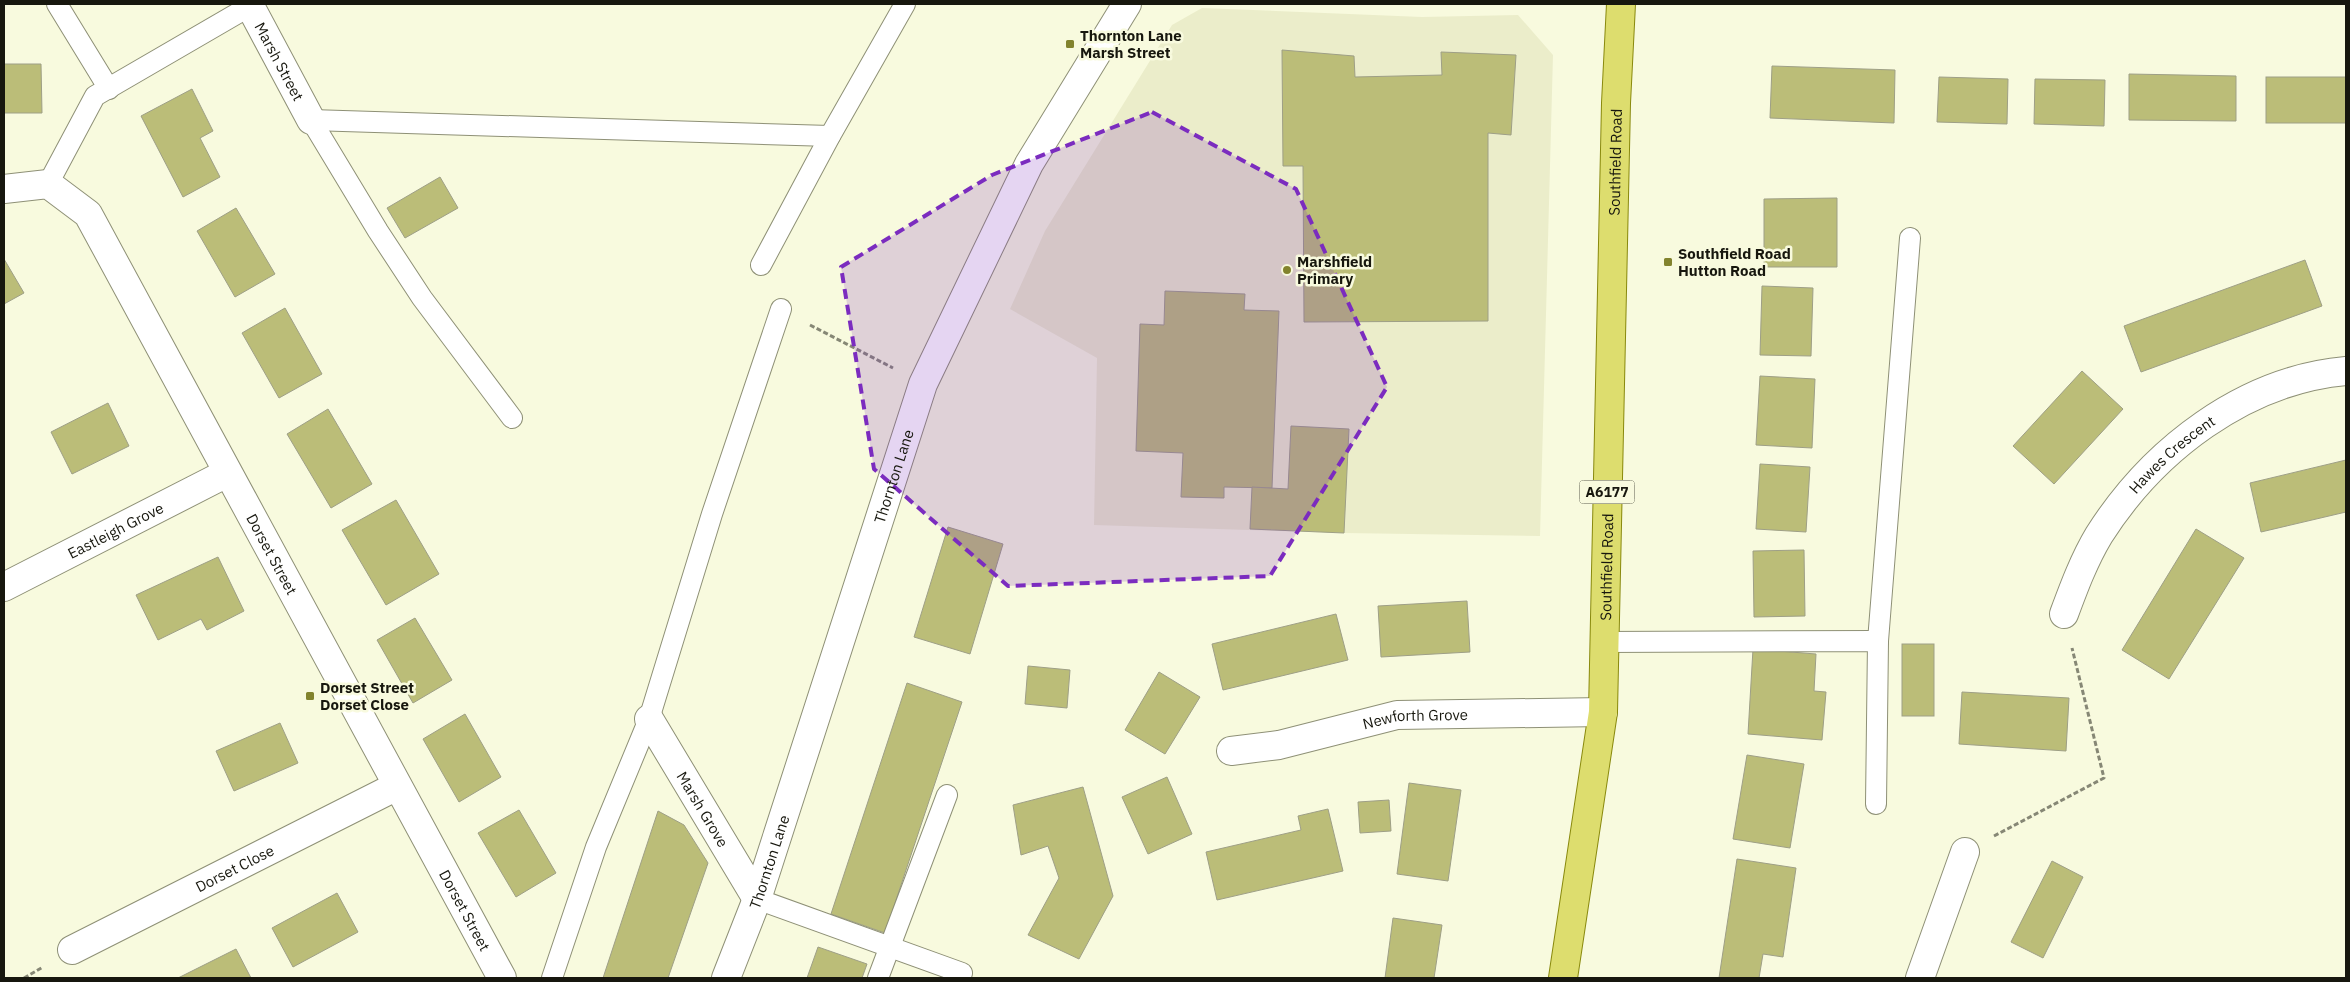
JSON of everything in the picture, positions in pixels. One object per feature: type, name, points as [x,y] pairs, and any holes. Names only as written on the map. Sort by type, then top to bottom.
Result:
[{"type":"main road","name":"Southfield Road","points":[[1563,978],[1603,712],[1616,103],[1621,4]]},
{"type":"street","name":"Thornton Lane","points":[[726,978],[757,899],[923,384],[1029,164],[1127,4]]},
{"type":"street","points":[[1109,32],[1148,4]]},
{"type":"street","name":"Marsh Street","points":[[250,5],[311,120]]},
{"type":"street","points":[[4,189],[48,184]]},
{"type":"street","name":"Dorset Street","points":[[48,184],[88,214],[502,978]]},
{"type":"street","name":"Hawes Crescent","points":[[2064,614],[2079,574],[2099,536],[2122,501],[2151,469],[2181,441],[2214,418],[2250,398],[2287,383],[2327,373],[2346,371]]},
{"type":"street","name":"Eastleigh Grove","points":[[4,586],[227,472]]},
{"type":"street","name":"Newforth Grove","points":[[1231,751],[1279,745],[1397,715],[1603,712]]},
{"type":"street","name":"Marsh Grove","points":[[649,719],[757,899]]},
{"type":"street","name":"Dorset Close","points":[[72,950],[397,786]]},
{"type":"street","points":[[1920,978],[1965,852]]},
{"type":"lane","points":[[57,4],[109,89]]},
{"type":"lane","points":[[761,265],[830,136],[905,4]]},
{"type":"lane","points":[[48,184],[95,96],[250,5]]},
{"type":"lane","points":[[311,120],[830,136]]},
{"type":"lane","points":[[311,120],[378,231],[422,298],[512,418]]},
{"type":"lane","points":[[1876,804],[1878,641],[1910,238]]},
{"type":"lane","points":[[552,978],[596,847],[649,719],[712,514],[781,309]]},
{"type":"lane","points":[[1604,642],[1878,641]]},
{"type":"lane","points":[[878,978],[888,946],[947,795]]},
{"type":"lane","points":[[757,899],[962,973]]},
{"type":"path","points":[[781,309],[923,384]]},
{"type":"path","points":[[1965,852],[2104,778],[2064,614]]},
{"type":"highlighted area","points":[[1152,112],[1296,189],[1387,387],[1270,576],[1008,586],[874,469],[841,267],[992,175]]},
{"type":"shaded area","name":"Marshfield Primary","points":[[1202,8],[1422,17],[1518,15],[1553,55],[1540,536],[1344,533],[1094,525],[1097,358],[1010,309],[1045,231],[1172,25]]},
{"type":"building","points":[[1282,50],[1354,56],[1355,77],[1442,75],[1441,52],[1516,55],[1511,135],[1488,133],[1488,321],[1304,322],[1303,166],[1283,166]]},
{"type":"building","points":[[4,64],[41,64],[42,113],[4,113]]},
{"type":"building","points":[[1772,66],[1895,70],[1894,123],[1770,118]]},
{"type":"building","points":[[2129,74],[2236,76],[2236,121],[2129,120]]},
{"type":"building","points":[[1939,77],[2008,79],[2007,124],[1937,122]]},
{"type":"building","points":[[2266,77],[2346,77],[2346,123],[2266,123]]},
{"type":"building","points":[[2035,79],[2105,80],[2104,126],[2034,124]]},
{"type":"building","points":[[192,89],[213,131],[200,138],[220,177],[183,197],[141,116]]},
{"type":"building","points":[[440,177],[458,208],[405,238],[387,208]]},
{"type":"building","points":[[1837,198],[1837,267],[1764,267],[1764,199]]},
{"type":"building","points":[[236,208],[275,274],[235,297],[197,231]]},
{"type":"building","points":[[4,259],[24,293],[4,304]]},
{"type":"building","points":[[2305,260],[2322,306],[2141,372],[2124,326]]},
{"type":"building","points":[[1762,286],[1813,288],[1811,356],[1760,355]]},
{"type":"building","points":[[1165,291],[1245,294],[1244,310],[1279,311],[1272,488],[1224,487],[1224,498],[1181,497],[1183,453],[1136,451],[1140,324],[1164,325]]},
{"type":"building","points":[[285,308],[322,374],[279,398],[242,333]]},
{"type":"building","points":[[2082,371],[2123,409],[2054,484],[2013,446]]},
{"type":"building","points":[[1760,376],[1815,379],[1812,448],[1756,445]]},
{"type":"building","points":[[108,403],[129,446],[72,474],[51,432]]},
{"type":"building","points":[[328,409],[372,484],[331,508],[287,434]]},
{"type":"building","points":[[1291,426],[1349,429],[1344,533],[1250,529],[1252,487],[1288,489]]},
{"type":"building","points":[[2346,460],[2346,512],[2261,532],[2250,483]]},
{"type":"building","points":[[1760,464],[1810,467],[1806,532],[1756,529]]},
{"type":"building","points":[[396,500],[439,574],[386,605],[342,530]]},
{"type":"building","points":[[948,527],[1003,544],[970,654],[914,637]]},
{"type":"building","points":[[2196,529],[2244,558],[2169,679],[2122,650]]},
{"type":"building","points":[[1804,550],[1805,616],[1754,617],[1753,551]]},
{"type":"building","points":[[218,557],[244,611],[207,630],[201,619],[158,640],[136,595]]},
{"type":"building","points":[[1467,601],[1470,652],[1381,657],[1378,606]]},
{"type":"building","points":[[1336,614],[1348,660],[1223,690],[1212,644]]},
{"type":"building","points":[[415,618],[452,680],[413,703],[377,640]]},
{"type":"building","points":[[1902,644],[1934,644],[1934,716],[1902,716]]},
{"type":"building","points":[[1753,649],[1816,654],[1814,691],[1826,692],[1822,740],[1748,734]]},
{"type":"building","points":[[1028,666],[1070,670],[1067,708],[1025,704]]},
{"type":"building","points":[[1159,672],[1200,697],[1165,754],[1125,730]]},
{"type":"building","points":[[907,683],[962,702],[885,933],[831,914]]},
{"type":"building","points":[[1962,692],[2069,698],[2066,751],[1959,744]]},
{"type":"building","points":[[465,714],[501,777],[459,802],[423,739]]},
{"type":"building","points":[[280,723],[298,763],[234,791],[216,751]]},
{"type":"building","points":[[1747,755],[1804,764],[1790,848],[1733,839]]},
{"type":"building","points":[[1167,777],[1192,834],[1148,854],[1122,797]]},
{"type":"building","points":[[1409,783],[1461,790],[1448,881],[1397,874]]},
{"type":"building","points":[[1083,787],[1113,896],[1079,959],[1028,935],[1059,878],[1048,846],[1021,855],[1013,805]]},
{"type":"building","points":[[1389,800],[1391,831],[1360,833],[1358,802]]},
{"type":"building","points":[[1328,809],[1343,871],[1217,900],[1206,852],[1301,830],[1298,816]]},
{"type":"building","points":[[519,810],[556,873],[516,897],[478,833]]},
{"type":"building","points":[[658,811],[684,825],[708,863],[668,978],[603,978]]},
{"type":"building","points":[[1737,859],[1796,868],[1783,957],[1763,954],[1759,978],[1719,978]]},
{"type":"building","points":[[2052,861],[2083,877],[2043,958],[2011,942]]},
{"type":"building","points":[[337,893],[358,932],[293,967],[272,928]]},
{"type":"building","points":[[1393,918],[1442,925],[1434,978],[1385,978]]},
{"type":"building","points":[[818,947],[867,964],[862,978],[807,978]]},
{"type":"building","points":[[236,949],[251,978],[178,978]]},
{"type":"place","name":"Thornton Lane Marsh Street","points":[[1070,44]]},
{"type":"place","name":"Southfield Road Hutton Road","points":[[1668,262]]},
{"type":"place","name":"Marshfield Primary","points":[[1287,270]]},
{"type":"place","name":"Dorset Street Dorset Close","points":[[310,696]]}]
